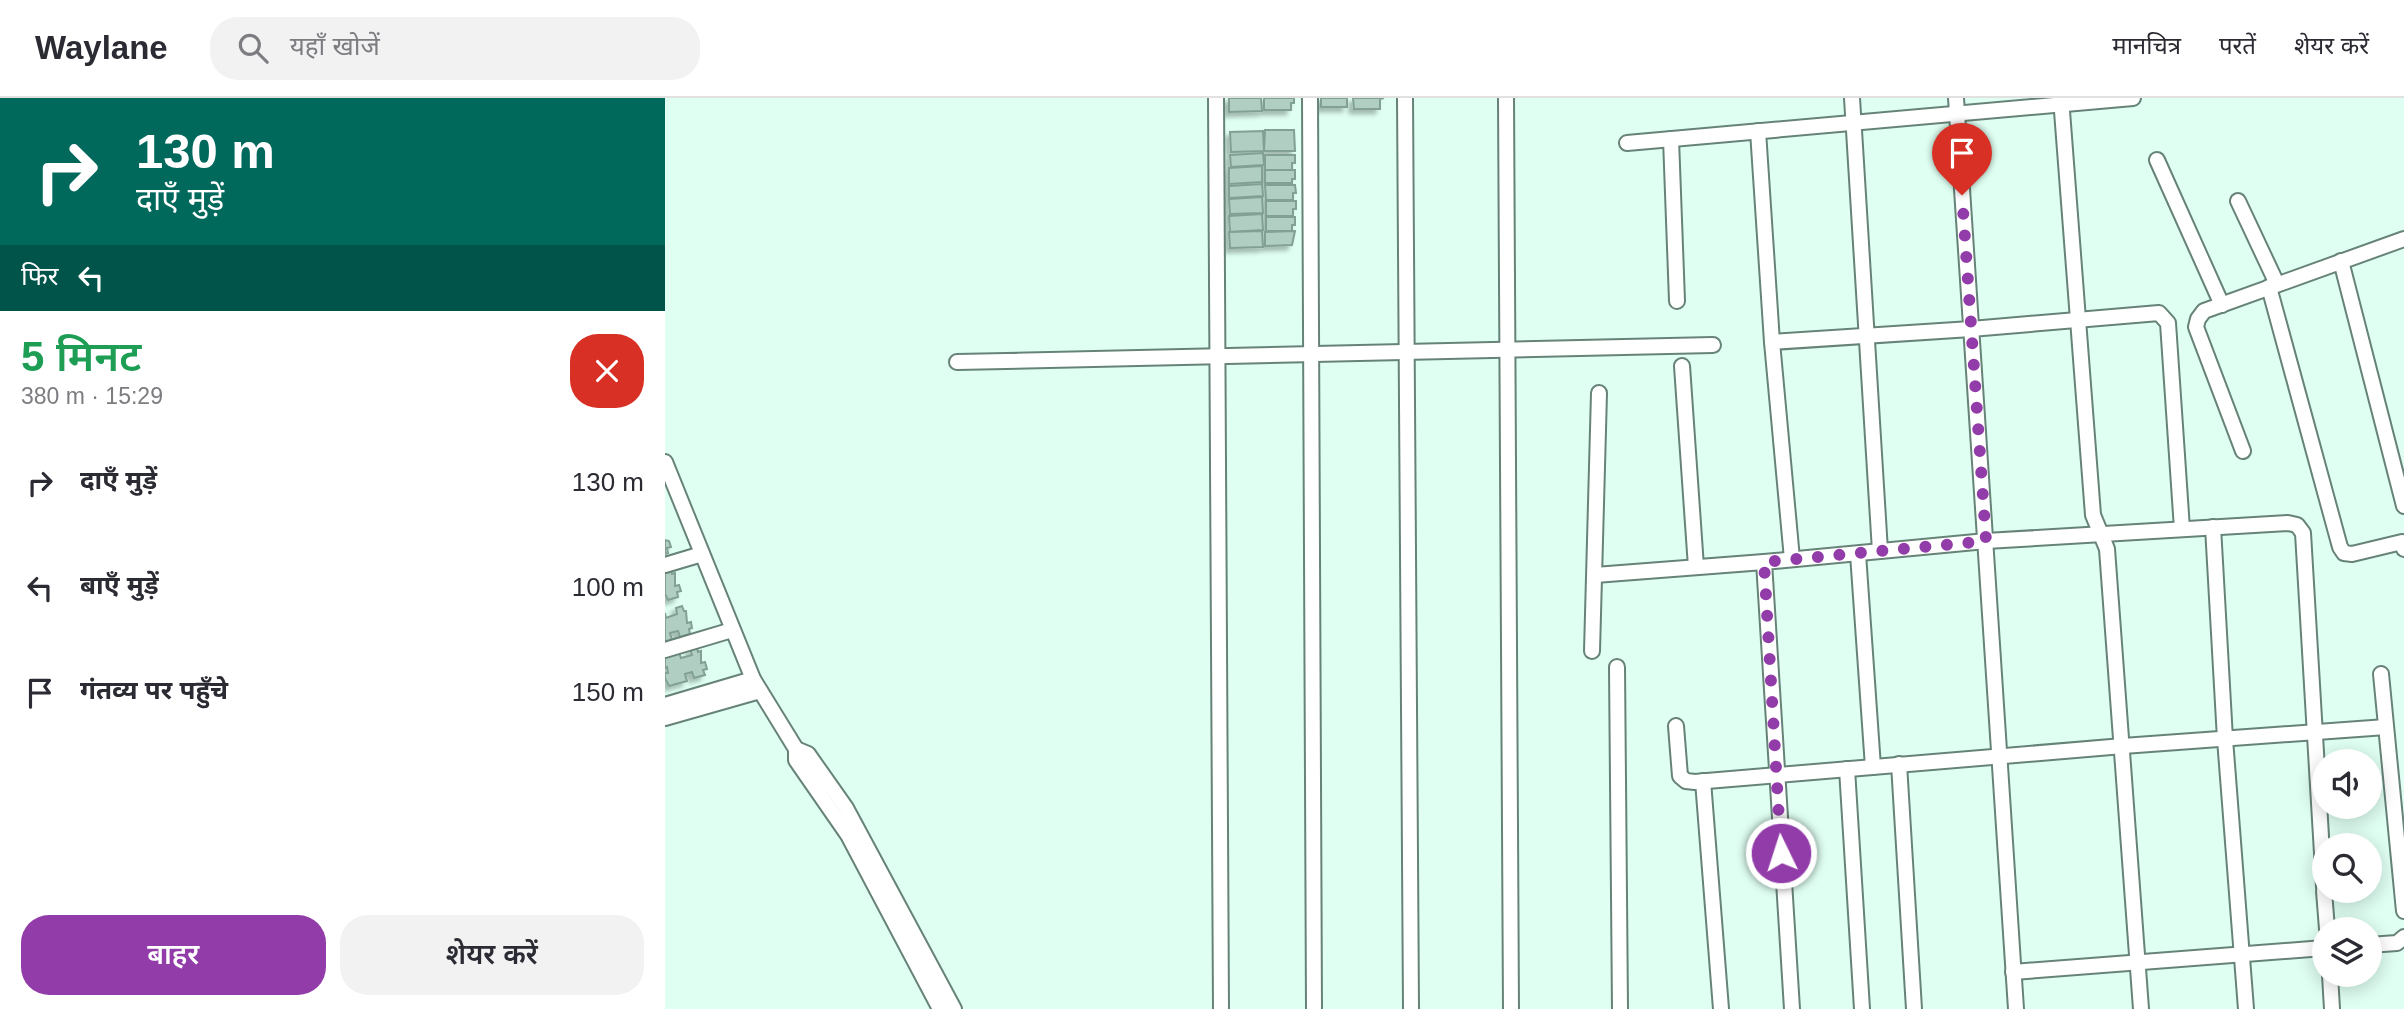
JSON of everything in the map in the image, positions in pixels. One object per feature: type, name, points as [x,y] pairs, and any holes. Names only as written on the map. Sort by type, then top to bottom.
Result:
[{"type":"street","points":[[1216,98],[1221,1009]]},
{"type":"street","points":[[1310,98],[1314,1009]]},
{"type":"street","points":[[1405,98],[1412,1009]]},
{"type":"street","points":[[1506,98],[1511,1009]]},
{"type":"street","points":[[1852,98],[1880,551]]},
{"type":"street","points":[[1956,98],[2016,1009]]},
{"type":"street","points":[[1627,143],[1957,114],[2061,101],[2133,98]]},
{"type":"street","points":[[2061,101],[2093,515],[2107,549],[2141,1009]]},
{"type":"street","points":[[1758,131],[1772,342],[1792,559]]},
{"type":"street","points":[[1671,139],[1677,301]]},
{"type":"street","points":[[2157,160],[2222,304]]},
{"type":"street","points":[[2238,201],[2273,286],[2340,547],[2344,553],[2352,554],[2403,542]]},
{"type":"street","points":[[2243,451],[2196,327],[2198,318],[2204,311],[2222,304],[2404,239]]},
{"type":"street","points":[[2341,261],[2404,506]]},
{"type":"street","points":[[1772,342],[2159,313],[2168,323],[2182,529]]},
{"type":"street","points":[[957,362],[1713,345]]},
{"type":"street","points":[[1682,366],[1696,567]]},
{"type":"street","points":[[1592,651],[1599,393]]},
{"type":"street","points":[[665,462],[668,477],[757,685],[796,749],[796,760],[848,835],[940,1009]]},
{"type":"street","points":[[1595,575],[1986,541],[2288,523],[2297,525],[2303,533],[2320,833]]},
{"type":"street","points":[[2213,527],[2225,739],[2246,1009]]},
{"type":"street","points":[[665,565],[702,554]]},
{"type":"street","points":[[1858,554],[1873,766]]},
{"type":"street","points":[[1764,562],[1792,1009]]},
{"type":"street","points":[[665,650],[732,630]]},
{"type":"street","points":[[1617,667],[1620,1009]]},
{"type":"street","points":[[2381,674],[2404,911]]},
{"type":"street","points":[[665,705],[757,685]]},
{"type":"street","points":[[665,718],[757,685]]},
{"type":"street","points":[[1676,726],[1680,776],[1686,781],[2386,727]]},
{"type":"street","points":[[796,749],[808,754],[846,808],[954,1009]]},
{"type":"street","points":[[1899,764],[1914,1009]]},
{"type":"street","points":[[1847,769],[1862,1009]]},
{"type":"street","points":[[1703,781],[1721,1009]]},
{"type":"street","points":[[2382,944],[2397,943],[2404,937]]},
{"type":"street","points":[[2013,972],[2312,949]]},
{"type":"street","points":[[2331,987],[2333,1009]]},
{"type":"building","points":[[1229,98],[1261,98],[1262,111],[1229,112]]},
{"type":"building","points":[[1264,98],[1294,98],[1294,103],[1291,103],[1291,110],[1264,110]]},
{"type":"building","points":[[1321,98],[1347,98],[1347,107],[1321,107]]},
{"type":"building","points":[[1353,98],[1384,98],[1380,99],[1380,109],[1354,109]]},
{"type":"building","points":[[1265,130],[1294,130],[1295,151],[1264,151]]},
{"type":"building","points":[[1263,131],[1264,151],[1231,152],[1230,132]]},
{"type":"building","points":[[1263,153],[1264,165],[1231,167],[1230,155]]},
{"type":"building","points":[[1265,155],[1295,155],[1295,163],[1292,163],[1292,170],[1265,170]]},
{"type":"building","points":[[1262,166],[1262,182],[1229,184],[1229,168]]},
{"type":"building","points":[[1265,170],[1295,170],[1295,179],[1292,179],[1292,183],[1265,183]]},
{"type":"building","points":[[1262,184],[1263,196],[1229,198],[1229,186]]},
{"type":"building","points":[[1265,185],[1295,185],[1296,193],[1293,193],[1293,200],[1266,200]]},
{"type":"building","points":[[1262,197],[1263,213],[1230,214],[1229,199]]},
{"type":"building","points":[[1266,201],[1296,201],[1296,209],[1293,209],[1293,216],[1266,216]]},
{"type":"building","points":[[1262,214],[1263,230],[1230,232],[1229,216]]},
{"type":"building","points":[[1266,217],[1295,217],[1295,225],[1292,225],[1292,231],[1266,231]]},
{"type":"building","points":[[1262,231],[1263,247],[1230,248],[1229,232]]},
{"type":"building","points":[[1295,231],[1292,245],[1265,246],[1265,232]]},
{"type":"building","points":[[665,540],[669,541],[671,547],[667,548],[668,553],[665,554]]},
{"type":"building","points":[[671,569],[672,574],[675,573],[675,586],[679,585],[681,591],[677,592],[678,597],[668,600],[665,594],[665,571]]},
{"type":"building","points":[[682,606],[686,611],[687,623],[691,622],[690,634],[680,637],[678,631],[670,633],[672,640],[665,642],[665,613],[666,618],[677,614],[676,608]]},
{"type":"building","points":[[697,647],[698,652],[701,651],[701,663],[705,662],[707,669],[703,670],[705,675],[694,678],[692,672],[685,674],[687,681],[669,686],[665,678],[665,673],[668,673],[667,667],[665,668],[665,654],[678,650],[681,658],[692,655],[690,649]]},
{"type":"route","points":[[1781,853],[1764,562],[1986,541],[1962,195]]}]
